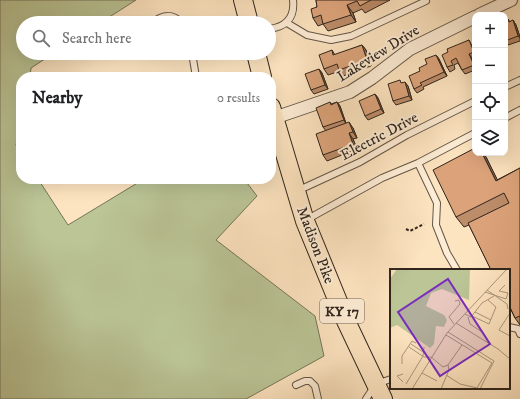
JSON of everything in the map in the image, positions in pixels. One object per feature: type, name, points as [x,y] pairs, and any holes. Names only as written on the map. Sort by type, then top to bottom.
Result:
[{"type":"main road","points":[[244,0],[247,16]]},
{"type":"main road","points":[[258,60],[261,72]]},
{"type":"main road","name":"Madison Pike","points":[[276,128],[305,221],[346,321],[383,388]]},
{"type":"street","points":[[485,12],[511,0]]},
{"type":"street","name":"Lakeview Drive","points":[[276,121],[350,92],[372,78],[410,49],[472,18]]},
{"type":"lane","points":[[276,27],[287,23],[292,16],[294,1]]},
{"type":"lane","points":[[287,23],[307,34],[331,40],[351,36],[426,1]]},
{"type":"lane","points":[[164,16],[174,16]]},
{"type":"lane","points":[[193,60],[195,72]]},
{"type":"lane","points":[[508,86],[520,80]]},
{"type":"lane","name":"Electric Drive","points":[[296,192],[360,162],[407,135],[472,102]]},
{"type":"lane","points":[[508,116],[520,110]]},
{"type":"lane","points":[[305,221],[382,178],[418,163],[472,135]]},
{"type":"lane","points":[[418,163],[437,203],[436,225],[447,253],[456,269]]},
{"type":"lane","points":[[510,326],[518,329],[520,334]]},
{"type":"lane","points":[[296,385],[305,381],[310,381],[315,386],[318,399]]},
{"type":"lane","points":[[366,399],[383,388]]},
{"type":"path","points":[[406,229],[410,231],[424,224]]},
{"type":"green space","points":[[0,0],[136,0],[111,16],[16,16],[16,60],[43,60],[31,68],[31,72],[16,72],[16,184],[41,184],[68,225],[136,184],[248,184],[257,196],[216,240],[315,316],[324,356],[246,399],[0,399]]},
{"type":"building","points":[[316,0],[371,0],[360,6],[357,1],[347,5],[351,15],[323,24],[321,15],[313,18],[311,9],[317,7]]},
{"type":"building","points":[[508,19],[509,22],[513,20],[518,36],[508,40]]},
{"type":"building","points":[[469,40],[472,47],[472,53],[469,54],[472,61],[472,66],[462,70],[456,58],[451,61],[453,65],[447,67],[442,55],[448,52],[447,49]]},
{"type":"building","points":[[362,45],[367,60],[339,70],[337,64],[324,69],[319,55],[332,50],[333,55]]},
{"type":"building","points":[[436,55],[444,72],[420,83],[422,85],[414,89],[409,76],[420,71],[419,68],[427,64],[425,59]]},
{"type":"building","points":[[319,69],[325,85],[311,90],[305,74]]},
{"type":"building","points":[[400,80],[401,83],[405,82],[409,96],[393,101],[388,84]]},
{"type":"building","points":[[375,94],[381,109],[365,116],[359,101]]},
{"type":"building","points":[[330,102],[331,105],[337,102],[344,120],[323,127],[316,108]]},
{"type":"building","points":[[349,122],[353,132],[349,133],[353,144],[323,155],[316,134]]},
{"type":"building","points":[[472,150],[472,156],[484,156],[496,181],[520,168],[520,316],[515,318],[510,307],[510,269],[491,269],[468,223],[509,203],[504,193],[456,217],[433,170]]}]
